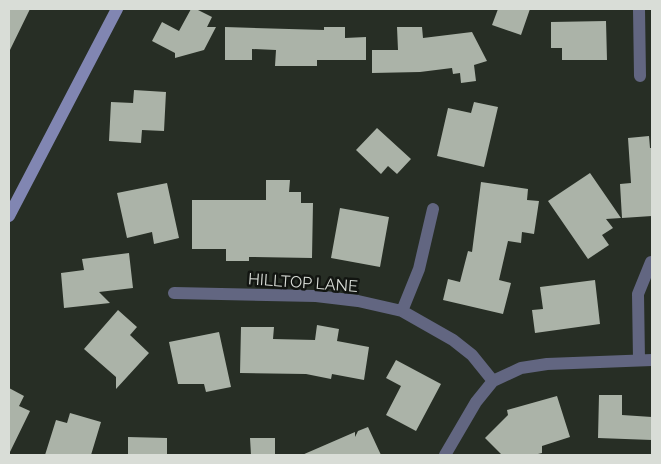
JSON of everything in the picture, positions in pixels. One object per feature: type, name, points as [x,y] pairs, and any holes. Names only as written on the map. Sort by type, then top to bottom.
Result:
[{"type":"street","points":[[9,216],[117,9]]},
{"type":"street","points":[[639,9],[640,76]]},
{"type":"street","points":[[402,311],[419,269],[433,209]]},
{"type":"street","points":[[638,360],[638,294],[651,262]]},
{"type":"street","name":"HILLTOP LANE","points":[[174,293],[316,296],[358,301],[402,311],[453,340],[472,355],[493,381]]},
{"type":"street","points":[[445,455],[476,402],[493,381],[521,368],[547,364],[652,360]]},
{"type":"building","points":[[9,9],[30,9],[9,52]]},
{"type":"building","points":[[191,9],[196,9],[212,17],[207,27],[216,27],[204,50],[175,58],[175,53],[152,41],[162,22],[179,31]]},
{"type":"building","points":[[498,9],[530,9],[521,35],[492,25]]},
{"type":"building","points":[[606,21],[607,60],[562,60],[562,48],[551,48],[551,22]]},
{"type":"building","points":[[225,27],[324,30],[324,27],[345,27],[345,38],[366,37],[366,60],[317,60],[317,66],[275,66],[276,50],[252,49],[252,60],[225,60]]},
{"type":"building","points":[[397,27],[422,27],[423,38],[472,32],[487,61],[474,65],[476,81],[461,83],[460,73],[453,74],[452,68],[420,72],[372,73],[372,50],[398,50]]},
{"type":"building","points":[[134,90],[166,92],[164,131],[142,130],[141,143],[109,141],[111,102],[133,103]]},
{"type":"building","points":[[474,102],[498,107],[484,167],[437,156],[448,108],[471,113]]},
{"type":"building","points":[[377,128],[411,159],[397,174],[388,166],[381,174],[356,150]]},
{"type":"building","points":[[649,136],[650,148],[652,148],[652,216],[622,218],[620,184],[631,183],[628,138]]},
{"type":"building","points":[[590,173],[621,218],[606,219],[613,228],[602,235],[609,245],[588,259],[548,201]]},
{"type":"building","points":[[266,180],[290,180],[289,192],[301,192],[301,203],[313,203],[312,258],[249,257],[249,261],[226,261],[226,249],[192,249],[192,200],[266,200]]},
{"type":"building","points":[[481,182],[528,189],[527,200],[539,201],[534,234],[522,232],[521,243],[508,241],[499,280],[511,283],[503,314],[443,300],[448,279],[460,282],[468,251],[472,252]]},
{"type":"building","points":[[167,183],[179,238],[154,244],[152,232],[127,238],[117,193]]},
{"type":"building","points":[[340,208],[389,217],[380,267],[331,258]]},
{"type":"building","points":[[129,253],[133,288],[99,292],[110,303],[64,308],[61,273],[84,270],[82,259]]},
{"type":"building","points":[[595,280],[600,324],[535,333],[532,310],[543,309],[540,287]]},
{"type":"building","points":[[118,310],[137,327],[130,335],[149,353],[116,389],[116,377],[84,349]]},
{"type":"building","points":[[317,325],[339,329],[337,341],[369,347],[364,380],[332,374],[331,379],[306,374],[240,373],[241,327],[274,327],[273,339],[315,340]]},
{"type":"building","points":[[219,332],[231,387],[206,392],[204,384],[178,384],[169,342]]},
{"type":"building","points":[[396,360],[441,384],[416,431],[386,415],[401,386],[386,378]]},
{"type":"building","points":[[9,388],[24,396],[19,406],[30,411],[9,454]]},
{"type":"building","points":[[599,395],[622,395],[622,415],[652,417],[652,440],[598,438]]},
{"type":"building","points":[[557,396],[570,437],[542,446],[542,453],[534,455],[502,455],[485,438],[508,415],[507,410]]},
{"type":"building","points":[[70,413],[101,422],[91,455],[45,455],[56,420],[67,423]]},
{"type":"building","points":[[368,427],[381,455],[302,455],[355,432],[355,437],[358,431]]},
{"type":"building","points":[[128,437],[167,438],[167,455],[128,455]]},
{"type":"building","points":[[250,438],[275,438],[275,455],[251,455]]}]
